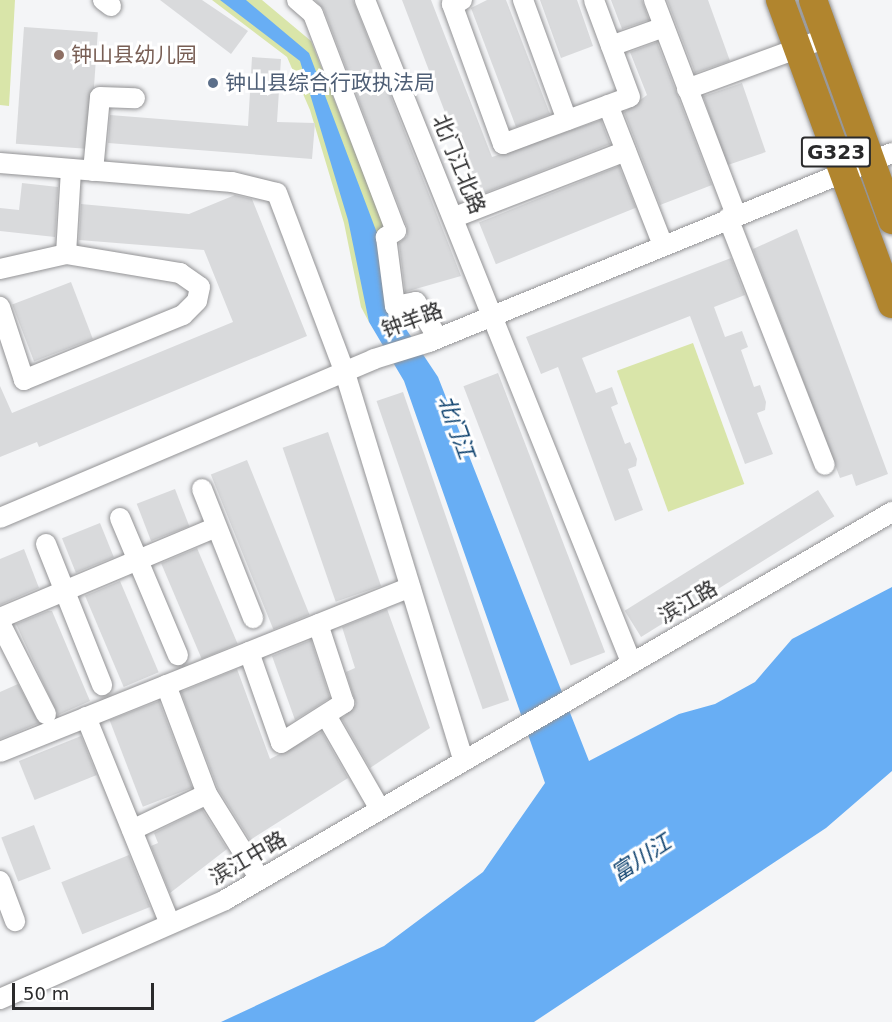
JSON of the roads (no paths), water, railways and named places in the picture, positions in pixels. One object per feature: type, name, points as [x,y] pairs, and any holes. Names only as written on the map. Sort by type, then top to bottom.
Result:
[{"type":"highway","name":"G323","points":[[780,0],[892,304]]},
{"type":"highway","name":"G323","points":[[813,0],[826,38],[881,157],[892,220]]},
{"type":"street","points":[[297,0],[319,7],[396,231],[386,237],[395,306],[416,302],[433,340]]},
{"type":"street","name":"北门江北路","points":[[365,0],[494,312],[631,662]]},
{"type":"street","points":[[462,0],[452,4],[503,144],[630,97],[594,0]]},
{"type":"street","points":[[523,0],[567,120]]},
{"type":"street","points":[[654,0],[825,465]]},
{"type":"street","points":[[611,46],[664,27]]},
{"type":"street","points":[[687,89],[826,38]]},
{"type":"street","points":[[93,171],[100,97],[135,98]]},
{"type":"street","points":[[608,105],[663,245]]},
{"type":"street","points":[[455,217],[626,151]]},
{"type":"street","name":"钟羊路","points":[[0,518],[374,359],[433,340],[494,312],[881,157]]},
{"type":"street","points":[[0,163],[232,182],[277,193],[345,373],[463,760]]},
{"type":"street","points":[[66,254],[71,169]]},
{"type":"street","points":[[0,269],[66,254],[180,273],[200,287],[198,301],[183,315],[24,380],[0,307]]},
{"type":"street","points":[[202,489],[214,528],[253,618]]},
{"type":"street","name":"滨江路","points":[[508,733],[892,512]]},
{"type":"street","points":[[120,518],[178,655]]},
{"type":"street","points":[[0,618],[214,528]]},
{"type":"street","points":[[46,544],[102,685]]},
{"type":"street","points":[[0,752],[410,587]]},
{"type":"street","points":[[0,623],[46,714]]},
{"type":"street","points":[[249,652],[281,743],[327,717],[345,703],[318,624]]},
{"type":"street","points":[[166,685],[207,794],[260,879]]},
{"type":"street","points":[[86,717],[170,924]]},
{"type":"street","points":[[327,717],[380,809]]},
{"type":"street","name":"滨江中路","points":[[0,999],[170,924],[260,879],[508,733]]},
{"type":"street","points":[[132,830],[207,794]]},
{"type":"street","points":[[0,881],[15,921]]},
{"type":"water","points":[[220,0],[246,0],[309,53],[380,241],[394,311],[438,377],[589,761],[679,714],[715,704],[755,682],[792,639],[892,587],[892,771],[826,828],[534,1022],[221,1022],[384,946],[483,872],[545,783],[404,381],[369,322],[348,220],[300,61]]},
{"type":"place","name":"钟山县幼儿园","points":[[59,55]]},
{"type":"place","name":"钟山县综合行政执法局","points":[[213,83]]},
{"type":"water label","name":"北门江","points":[[456,427]]},
{"type":"water label","name":"富川江","points":[[641,858]]}]
